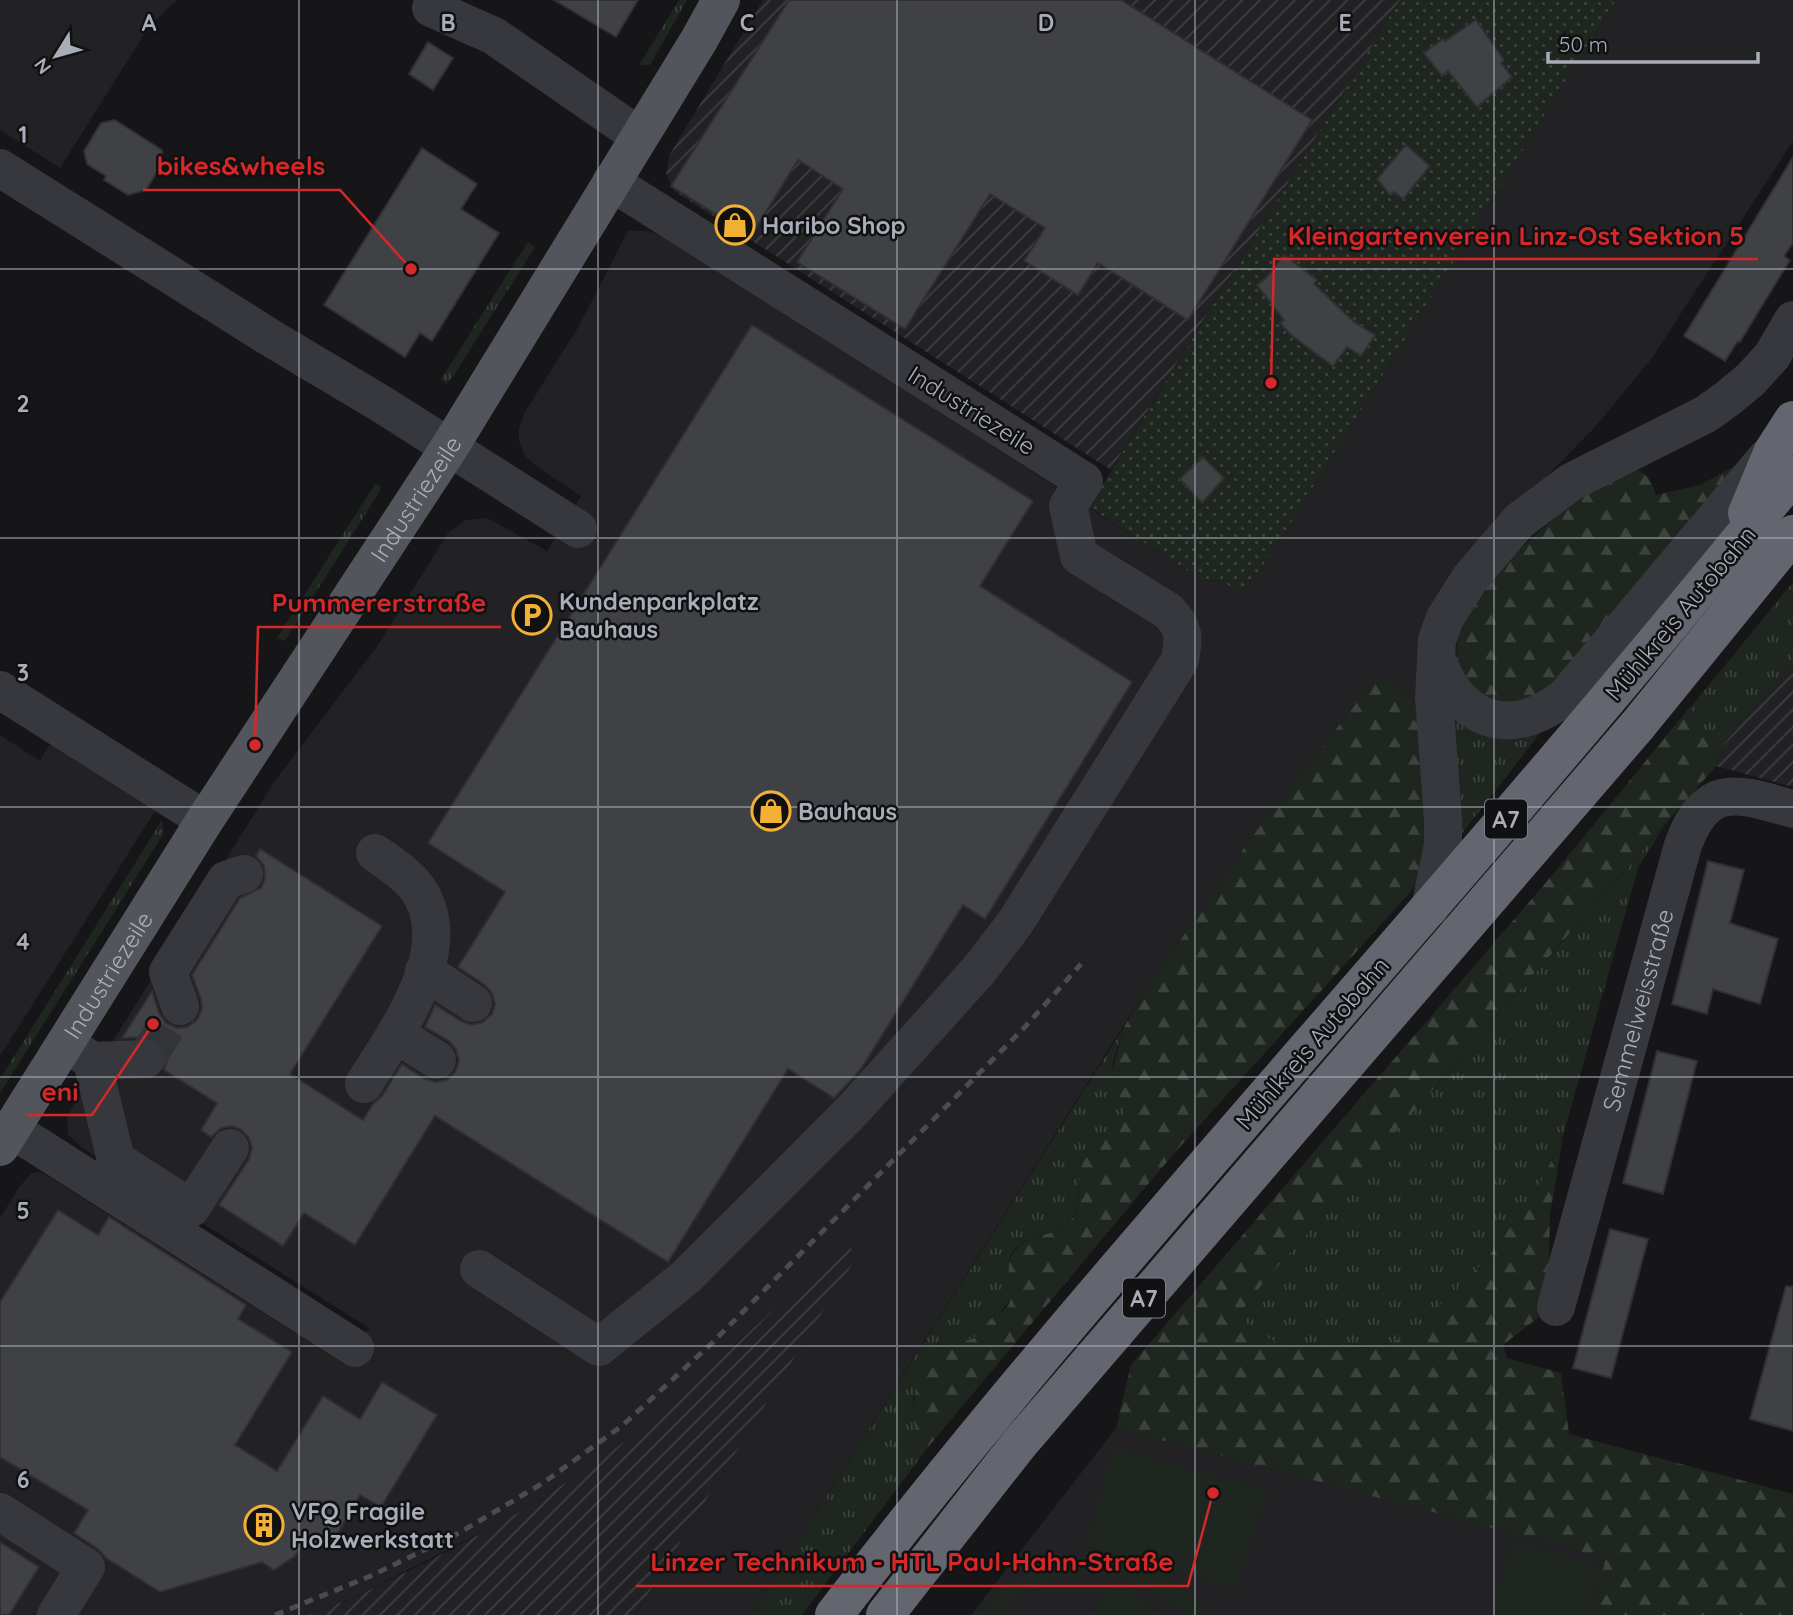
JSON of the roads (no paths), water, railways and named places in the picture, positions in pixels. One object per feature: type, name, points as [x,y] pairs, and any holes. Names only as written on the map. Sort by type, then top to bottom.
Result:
[{"type":"highway","name":"Mühlkreis Autobahn","points":[[834,1615],[918,1506],[1034,1366],[1430,908],[1730,554],[1786,449]]},
{"type":"highway","name":"Mühlkreis Autobahn","points":[[885,1615],[1019,1444],[1639,725],[1793,534]]},
{"type":"main road","name":"Industriezeile","points":[[6,1138],[79,1052],[156,899],[449,448],[721,0]]},
{"type":"street","points":[[431,8],[494,36],[639,136]]},
{"type":"street","points":[[0,168],[578,529]]},
{"type":"street","name":"Industriezeile","points":[[479,1269],[599,1347],[686,1277],[852,1111],[979,970],[1015,923],[1180,660],[1184,637],[1178,622],[1168,611],[1079,556],[1068,506],[1084,481],[611,182]]},
{"type":"street","points":[[1430,908],[1443,845],[1434,698],[1437,640],[1445,618],[1471,577],[1519,521],[1571,482],[1706,414],[1727,399],[1750,380],[1772,356],[1793,320]]},
{"type":"street","points":[[1436,657],[1449,686],[1466,706],[1479,714],[1508,721],[1535,717],[1548,710],[1565,697],[1786,449]]},
{"type":"street","points":[[0,690],[205,820]]},
{"type":"street","name":"Semmelweisstraße","points":[[1556,1307],[1691,822],[1704,806],[1720,797],[1740,796],[1793,809]]},
{"type":"street","points":[[364,1084],[418,994],[431,935],[427,908],[414,885],[397,867],[375,853]]},
{"type":"street","points":[[180,1006],[168,972],[202,929],[226,880],[244,874]]},
{"type":"street","points":[[156,899],[202,929]]},
{"type":"street","points":[[425,971],[473,1003]]},
{"type":"street","points":[[395,1034],[438,1060]]},
{"type":"street","points":[[146,1059],[79,1052],[116,1160],[191,1208],[230,1148]]},
{"type":"street","name":"Industriezeile","points":[[6,1138],[355,1348]]},
{"type":"street","points":[[0,1512],[86,1567],[56,1615]]},
{"type":"tunnel","points":[[146,1059],[180,1006]]},
{"type":"railway","points":[[275,1615],[373,1575],[459,1533],[543,1483],[623,1425],[711,1344],[1024,1028],[1081,964]]},
{"type":"place","name":"Haribo Shop","points":[[735,225]]},
{"type":"place","name":"bikes&wheels","points":[[411,269]]},
{"type":"place","name":"Kleingartenverein Linz-Ost Sektion 5","points":[[1271,383]]},
{"type":"place","name":"Kundenparkplatz Bauhaus","points":[[532,615]]},
{"type":"place","name":"Pummererstraße","points":[[255,745]]},
{"type":"place","name":"Bauhaus","points":[[771,811]]},
{"type":"place","name":"eni","points":[[153,1024]]},
{"type":"place","name":"Linzer Technikum - HTL Paul-Hahn-Straße","points":[[1213,1493]]},
{"type":"place","name":"VFQ Fragile Holzwerkstatt","points":[[264,1525]]}]
